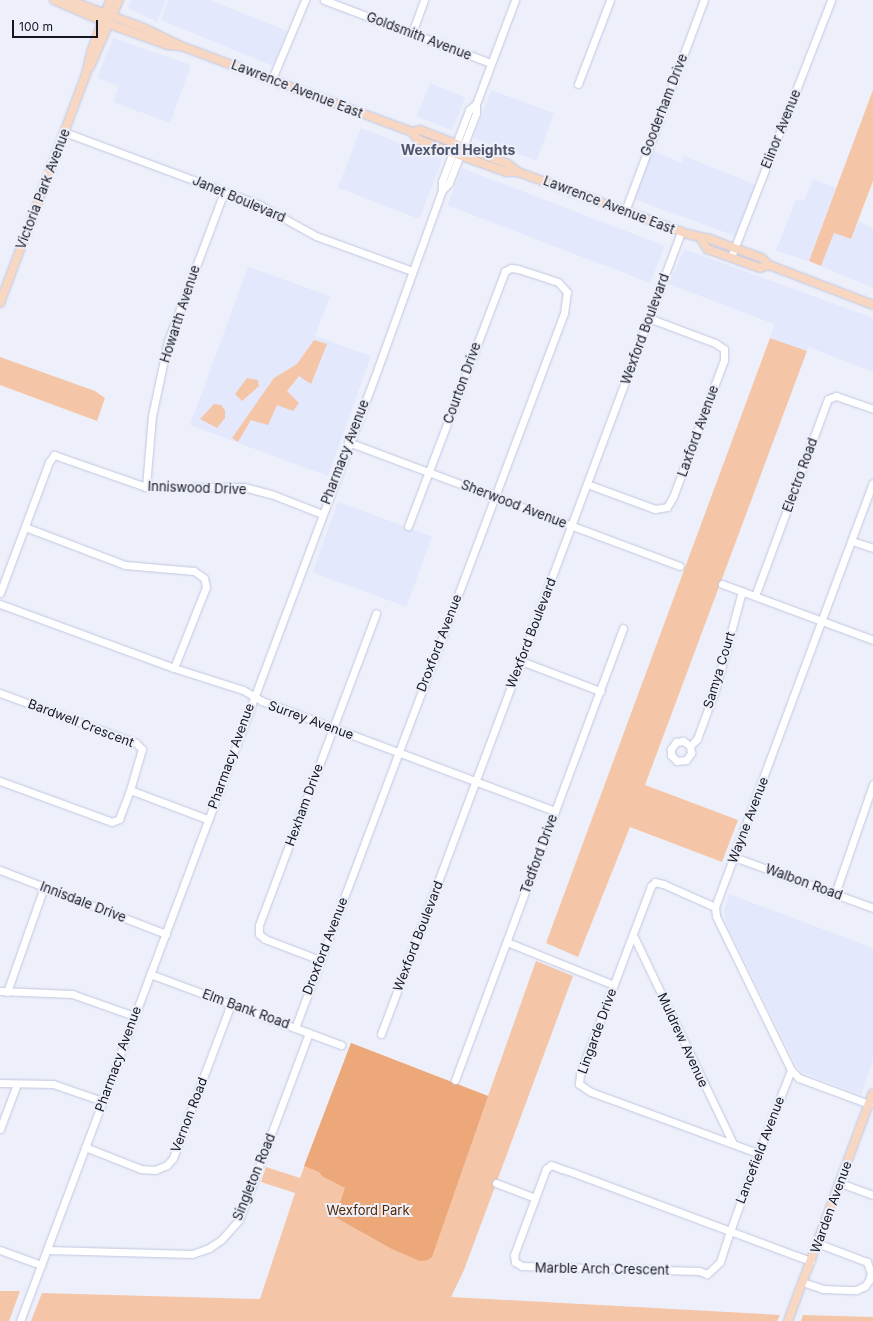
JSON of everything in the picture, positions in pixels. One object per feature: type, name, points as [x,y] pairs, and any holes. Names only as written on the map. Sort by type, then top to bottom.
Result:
[{"type":"main road","name":"Lawrence Avenue East","points":[[54,0],[105,22],[167,44],[181,46]]},
{"type":"main road","name":"Lawrence Avenue East","points":[[69,0],[109,14],[181,46],[412,132],[417,139],[506,172],[518,172]]},
{"type":"main road","name":"Victoria Park Avenue","points":[[109,14],[110,0]]},
{"type":"main road","name":"Victoria Park Avenue","points":[[0,303],[105,22],[119,0]]},
{"type":"main road","name":"Lawrence Avenue East","points":[[412,132],[420,130],[508,164],[518,172],[681,232],[701,239],[710,239],[762,258],[769,265],[873,305]]},
{"type":"main road","name":"Lawrence Avenue East","points":[[701,239],[707,249],[760,268],[769,265]]},
{"type":"main road","name":"Warden Avenue","points":[[788,1321],[873,1093]]},
{"type":"street","points":[[272,79],[305,0]]},
{"type":"street","name":"Goldsmith Avenue","points":[[324,0],[492,63]]},
{"type":"street","points":[[412,33],[424,0]]},
{"type":"street","name":"Pharmacy Avenue","points":[[20,1321],[166,934],[253,696],[442,190],[449,183],[460,146],[476,112],[476,104],[515,0]]},
{"type":"street","points":[[578,84],[610,0]]},
{"type":"street","name":"Gooderham Drive","points":[[625,211],[704,0]]},
{"type":"street","name":"Elinor Avenue","points":[[730,257],[831,0]]},
{"type":"street","name":"Janet Boulevard","points":[[64,132],[260,205],[316,236],[412,271]]},
{"type":"street","name":"Howarth Avenue","points":[[146,487],[152,416],[168,341],[224,192]]},
{"type":"street","name":"Wexford Boulevard","points":[[381,1034],[681,232]]},
{"type":"street","name":"Courton Drive","points":[[408,526],[504,271],[511,268],[535,275]]},
{"type":"street","name":"Droxford Avenue","points":[[295,1028],[564,312],[567,292],[558,282],[535,275]]},
{"type":"street","name":"Laxford Avenue","points":[[587,484],[655,509],[668,507],[673,497],[724,360],[724,349],[715,343],[649,318]]},
{"type":"street","name":"Electro Road","points":[[755,596],[828,399],[836,396],[873,408]]},
{"type":"street","name":"Sherwood Avenue","points":[[348,442],[680,566]]},
{"type":"street","name":"Inniswood Drive","points":[[0,593],[49,462],[54,455],[146,487],[244,487],[271,494],[322,514]]},
{"type":"street","name":"Wayne Avenue","points":[[715,907],[873,483]]},
{"type":"street","points":[[25,527],[125,565],[194,571],[204,578],[206,587],[174,668]]},
{"type":"street","points":[[852,541],[873,548]]},
{"type":"street","points":[[722,584],[873,640]]},
{"type":"street","name":"Samya Court","points":[[690,746],[697,739],[716,687],[742,592]]},
{"type":"street","name":"Surrey Avenue","points":[[0,604],[174,668],[210,678],[333,728],[555,811]]},
{"type":"street","name":"Hexham Drive","points":[[320,960],[265,939],[259,934],[259,926],[376,613]]},
{"type":"street","name":"Tedford Drive","points":[[455,1080],[623,628]]},
{"type":"street","points":[[521,661],[600,691]]},
{"type":"street","name":"Bardwell Crescent","points":[[0,693],[136,742],[142,748],[130,790]]},
{"type":"street","points":[[0,781],[112,822],[119,819],[130,790],[208,819]]},
{"type":"street","points":[[835,894],[873,784]]},
{"type":"street","name":"Walbon Road","points":[[734,857],[873,908]]},
{"type":"street","name":"Innisdale Drive","points":[[0,870],[166,934]]},
{"type":"street","name":"Lingarde Drive","points":[[715,907],[655,882],[648,894],[634,937],[614,985],[579,1084],[591,1092],[758,1153]]},
{"type":"street","points":[[44,887],[4,992],[72,994],[134,1016]]},
{"type":"street","points":[[715,907],[716,916],[791,1070],[800,1078],[869,1104]]},
{"type":"street","name":"Muldrew Avenue","points":[[634,937],[733,1144]]},
{"type":"street","points":[[507,942],[614,985]]},
{"type":"street","name":"Elm Bank Road","points":[[150,974],[341,1045]]},
{"type":"street","name":"Vernon Road","points":[[85,1147],[141,1169],[155,1170],[167,1165],[173,1158],[231,1004]]},
{"type":"street","name":"Singleton Road","points":[[47,1250],[174,1255],[192,1254],[209,1248],[221,1240],[239,1220],[308,1033]]},
{"type":"street","name":"Lancefield Avenue","points":[[730,1231],[758,1153],[791,1070]]},
{"type":"street","points":[[0,1083],[53,1084],[102,1101]]},
{"type":"street","points":[[0,1130],[17,1084]]},
{"type":"street","name":"Marble Arch Crescent","points":[[730,1231],[720,1262],[707,1274],[699,1271],[522,1266],[515,1262],[514,1255],[546,1169],[552,1165],[811,1261]]},
{"type":"street","points":[[496,1183],[535,1198]]},
{"type":"street","points":[[840,1183],[873,1195]]},
{"type":"street","points":[[802,1282],[823,1289],[856,1290],[865,1286],[869,1280],[871,1273],[867,1262],[817,1243]]},
{"type":"street","points":[[0,1250],[41,1265]]},
{"type":"shaded area","points":[[131,0],[166,0],[157,22],[128,8]]},
{"type":"shaded area","points":[[169,0],[210,0],[287,31],[273,66],[161,20]]},
{"type":"shaded area","points":[[113,38],[191,65],[170,123],[113,102],[119,86],[97,78]]},
{"type":"shaded area","points":[[430,83],[465,97],[452,131],[417,116]]},
{"type":"shaded area","points":[[491,90],[554,113],[537,161],[474,138]]},
{"type":"shaded area","points":[[361,128],[442,159],[419,219],[338,188]]},
{"type":"shaded area","points":[[652,150],[682,163],[684,156],[756,185],[735,236],[634,199]]},
{"type":"shaded area","points":[[462,168],[665,246],[650,283],[448,205]]},
{"type":"shaded area","points":[[813,179],[836,188],[809,261],[776,251],[796,199],[804,201]]},
{"type":"shaded area","points":[[858,221],[873,228],[873,288],[821,266],[834,233],[851,239]]},
{"type":"shaded area","points":[[684,249],[873,318],[873,372],[808,347],[807,351],[770,338],[774,324],[669,284]]},
{"type":"shaded area","points":[[248,267],[330,296],[315,336],[371,356],[328,476],[190,425]]},
{"type":"shaded area","points":[[338,502],[432,536],[406,607],[312,572]]},
{"type":"shaded area","points":[[729,894],[873,948],[873,1060],[861,1095],[804,1073],[797,1067],[726,923],[724,910]]},
{"type":"green space","points":[[873,90],[873,181],[851,239],[834,233],[821,266],[809,261]]},
{"type":"green space","points":[[770,338],[807,351],[645,785],[738,820],[722,862],[630,827],[578,957],[546,943]]},
{"type":"green space","points":[[314,340],[327,344],[311,384],[299,376],[287,391],[299,403],[293,411],[277,405],[268,425],[251,420],[238,442],[232,438],[274,378],[297,364]]},
{"type":"green space","points":[[0,357],[95,391],[105,398],[97,421],[0,385]]},
{"type":"green space","points":[[247,378],[258,380],[259,386],[242,401],[235,394]]},
{"type":"green space","points":[[214,404],[221,405],[225,410],[225,418],[217,428],[200,419]]},
{"type":"green space","points":[[536,961],[573,976],[464,1270],[451,1297],[780,1315],[777,1321],[31,1321],[42,1293],[260,1299],[295,1193],[261,1182],[266,1167],[300,1178],[351,1043],[488,1096]]},
{"type":"green space","name":"Wexford Park","points":[[351,1043],[488,1096],[432,1257],[428,1260],[420,1261],[392,1249],[335,1217],[345,1188],[322,1176],[319,1172],[304,1166]]},
{"type":"green space","points":[[0,1291],[20,1291],[9,1321],[0,1321]]},
{"type":"green space","points":[[803,1315],[873,1317],[873,1321],[801,1321]]},
{"type":"district","name":"Wexford Heights","points":[[458,150]]}]
